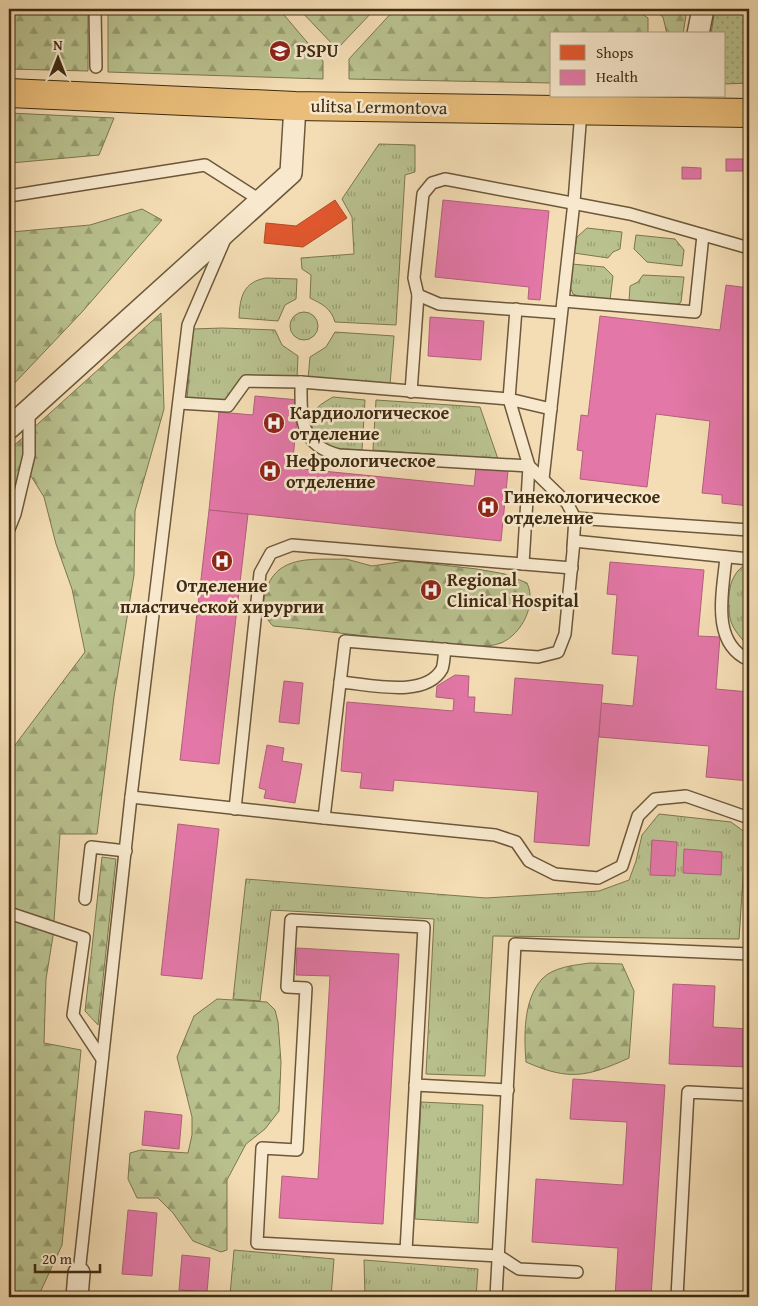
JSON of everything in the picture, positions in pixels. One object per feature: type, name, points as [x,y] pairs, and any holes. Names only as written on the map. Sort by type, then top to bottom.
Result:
[{"type":"main road","name":"ulitsa Lermontova","points":[[9,93],[295,106],[581,111],[689,105],[749,114]]},
{"type":"street","points":[[698,32],[703,9]]},
{"type":"street","points":[[9,428],[291,173],[295,106]]},
{"type":"street","points":[[77,1297],[78,1273]]},
{"type":"lane","points":[[95,9],[96,67]]},
{"type":"lane","points":[[543,479],[574,202],[581,111]]},
{"type":"lane","points":[[9,196],[205,165],[260,200]]},
{"type":"lane","points":[[411,392],[418,296],[414,278],[423,194],[432,183],[445,179],[574,202],[630,214],[749,248]]},
{"type":"lane","points":[[78,1273],[131,797],[188,325],[231,226]]},
{"type":"lane","points":[[563,301],[695,312],[703,235]]},
{"type":"lane","points":[[418,296],[439,304],[561,313]]},
{"type":"lane","points":[[516,309],[509,399],[529,466],[523,564]]},
{"type":"lane","points":[[179,403],[228,406],[246,381],[301,382],[509,399],[551,409]]},
{"type":"lane","points":[[301,382],[301,410],[305,428],[312,441],[321,450],[339,455],[529,466],[554,493],[567,503],[575,518],[565,634],[558,652],[538,658],[345,641],[324,818]]},
{"type":"lane","points":[[9,529],[15,514],[29,455],[29,410]]},
{"type":"lane","points":[[575,518],[749,530]]},
{"type":"lane","points":[[573,553],[574,541],[749,560]]},
{"type":"lane","points":[[236,808],[260,573],[271,554],[292,545],[572,568]]},
{"type":"lane","points":[[726,557],[721,626],[729,642],[741,657],[749,660]]},
{"type":"lane","points":[[340,682],[414,688],[429,682],[442,668],[445,649]]},
{"type":"lane","points":[[131,797],[495,835],[516,842],[529,861],[555,874],[598,878],[622,866],[638,816],[655,799],[686,796],[749,818]]},
{"type":"lane","points":[[85,899],[91,847],[126,850]]},
{"type":"lane","points":[[9,913],[84,938],[73,1015],[102,1059]]},
{"type":"lane","points":[[406,1251],[424,927],[291,920],[287,987],[306,988],[297,1150],[262,1148],[257,1243],[498,1256],[519,1269],[578,1272]]},
{"type":"lane","points":[[496,1297],[516,944],[749,954]]},
{"type":"lane","points":[[415,1085],[508,1090]]},
{"type":"lane","points":[[677,1297],[688,1092],[749,1095]]},
{"type":"green space","points":[[9,9],[88,9],[88,71],[9,69]]},
{"type":"green space","points":[[108,9],[279,9],[323,61],[323,79],[108,72]]},
{"type":"green space","points":[[299,9],[375,9],[337,49]]},
{"type":"green space","points":[[395,9],[635,9],[648,18],[648,32],[550,32],[550,83],[349,79],[349,59]]},
{"type":"green space","points":[[653,9],[687,9],[683,32],[667,32],[663,17]]},
{"type":"green space","points":[[715,9],[749,9],[749,83],[726,84],[726,32],[711,32]]},
{"type":"green space","points":[[9,113],[114,118],[99,155],[11,163],[11,193],[9,193]]},
{"type":"green space","points":[[379,144],[415,145],[415,172],[405,175],[396,325],[335,322],[328,310],[310,298],[311,275],[302,269],[301,258],[354,254],[352,217],[342,199]]},
{"type":"green space","points":[[142,209],[162,220],[82,312],[9,389],[9,216],[11,232],[90,225]]},
{"type":"green space","points":[[587,228],[622,232],[620,249],[613,252],[608,258],[574,253],[577,237]]},
{"type":"green space","points":[[636,235],[675,239],[684,250],[682,266],[647,262],[634,249]]},
{"type":"green space","points":[[572,264],[604,267],[613,276],[610,300],[581,297],[573,294],[570,287]]},
{"type":"green space","points":[[643,275],[684,277],[681,302],[677,305],[629,301],[630,286],[638,282]]},
{"type":"green space","points":[[266,278],[297,279],[296,299],[285,305],[278,321],[239,318],[240,303],[244,292],[252,283]]},
{"type":"green space","points":[[304,312],[314,316],[318,326],[314,336],[304,340],[294,336],[290,326],[294,316]]},
{"type":"green space","points":[[161,313],[164,409],[135,511],[134,575],[114,697],[97,834],[60,834],[53,936],[46,979],[44,1043],[81,1050],[62,1245],[38,1297],[9,1297],[9,753],[85,652],[72,589],[56,544],[44,497],[31,476],[9,494],[9,450]]},
{"type":"green space","points":[[193,329],[275,330],[282,345],[298,356],[297,378],[247,377],[222,403],[187,399]]},
{"type":"green space","points":[[335,332],[394,336],[390,385],[308,379],[310,357],[326,347]]},
{"type":"green space","points":[[333,397],[365,400],[362,450],[330,447],[321,442],[314,434],[312,418],[314,413],[319,406]]},
{"type":"green space","points":[[376,400],[480,407],[498,459],[373,450]]},
{"type":"green space","points":[[320,559],[346,559],[372,566],[406,561],[505,574],[527,583],[530,591],[529,609],[521,626],[509,639],[495,645],[481,646],[273,626],[270,623],[266,617],[263,602],[269,583],[276,573],[285,566],[295,562]]},
{"type":"green space","points":[[745,565],[749,566],[749,647],[733,626],[730,618],[729,603],[732,581],[739,569]]},
{"type":"green space","points":[[659,814],[731,822],[746,833],[739,939],[493,936],[485,1076],[426,1074],[434,919],[271,910],[260,1001],[233,999],[246,879],[486,898],[599,891],[629,880],[642,835]]},
{"type":"green space","points":[[102,857],[116,859],[98,1025],[85,1011]]},
{"type":"green space","points":[[590,963],[622,964],[634,991],[629,1058],[589,1073],[578,1074],[554,1072],[526,1062],[526,1019],[531,997],[536,988],[542,979],[552,972],[564,967]]},
{"type":"green space","points":[[217,999],[267,1002],[275,1010],[278,1022],[281,1062],[279,1111],[265,1129],[246,1144],[227,1180],[227,1250],[221,1252],[193,1241],[173,1213],[158,1198],[137,1198],[128,1179],[130,1153],[141,1150],[188,1153],[192,1135],[192,1117],[177,1057],[194,1016]]},
{"type":"green space","points":[[421,1102],[483,1105],[478,1223],[415,1219]]},
{"type":"green space","points":[[234,1250],[334,1259],[331,1297],[230,1295]]},
{"type":"green space","points":[[364,1260],[478,1269],[476,1297],[365,1297]]},
{"type":"building: Shops","points":[[335,200],[347,218],[303,247],[264,243],[266,223],[296,226]]},
{"type":"building: Health","points":[[726,159],[744,159],[744,171],[726,171]]},
{"type":"building: Health","points":[[682,167],[701,168],[701,179],[682,179]]},
{"type":"building: Health","points":[[443,200],[549,211],[540,300],[528,299],[529,287],[435,277]]},
{"type":"building: Health","points":[[726,285],[749,288],[749,506],[722,503],[722,495],[702,493],[710,421],[656,414],[647,487],[580,479],[583,451],[577,450],[581,415],[588,416],[600,316],[720,330]]},
{"type":"building: Health","points":[[430,317],[484,321],[481,360],[428,356]]},
{"type":"building: Health","points":[[255,396],[299,400],[292,468],[474,486],[476,468],[508,471],[501,541],[209,510],[219,412],[253,415]]},
{"type":"building: Health","points":[[209,510],[248,514],[219,764],[180,760]]},
{"type":"building: Health","points":[[610,562],[704,570],[698,636],[720,637],[716,689],[749,692],[749,781],[706,777],[709,746],[599,737],[601,703],[633,706],[638,656],[612,654],[617,595],[607,594]]},
{"type":"building: Health","points":[[455,675],[469,676],[468,697],[475,697],[474,712],[512,715],[515,678],[603,685],[589,846],[534,842],[538,792],[394,780],[393,791],[360,788],[362,773],[341,771],[347,702],[453,711],[454,699],[436,697],[437,686]]},
{"type":"building: Health","points":[[284,681],[303,683],[299,724],[279,722]]},
{"type":"building: Health","points":[[267,745],[284,748],[282,761],[302,764],[295,803],[264,798],[266,790],[259,788]]},
{"type":"building: Health","points":[[178,824],[219,829],[202,979],[161,975]]},
{"type":"building: Health","points":[[652,840],[677,842],[675,876],[650,875]]},
{"type":"building: Health","points":[[684,849],[722,852],[721,875],[683,873]]},
{"type":"building: Health","points":[[297,948],[399,954],[383,1224],[279,1218],[282,1176],[318,1179],[330,976],[296,975]]},
{"type":"building: Health","points":[[673,984],[715,986],[713,1027],[749,1029],[749,1067],[669,1064]]},
{"type":"building: Health","points":[[573,1079],[665,1085],[651,1297],[615,1297],[618,1248],[532,1242],[536,1179],[623,1185],[627,1122],[570,1119]]},
{"type":"building: Health","points":[[145,1111],[182,1115],[179,1149],[142,1145]]},
{"type":"building: Health","points":[[128,1210],[157,1213],[152,1276],[122,1274]]},
{"type":"building: Health","points":[[182,1255],[210,1258],[207,1292],[179,1290]]},
{"type":"place","name":"PSPU","points":[[280,51]]},
{"type":"place","name":"Кардиологическое отделение","points":[[274,423]]},
{"type":"place","name":"Нефрологическое отделение","points":[[270,471]]},
{"type":"place","name":"Гинекологическое отделение","points":[[488,507]]},
{"type":"place","name":"Отделение пластической хирургии","points":[[222,561]]},
{"type":"place","name":"Regional Clinical Hospital","points":[[431,590]]}]
